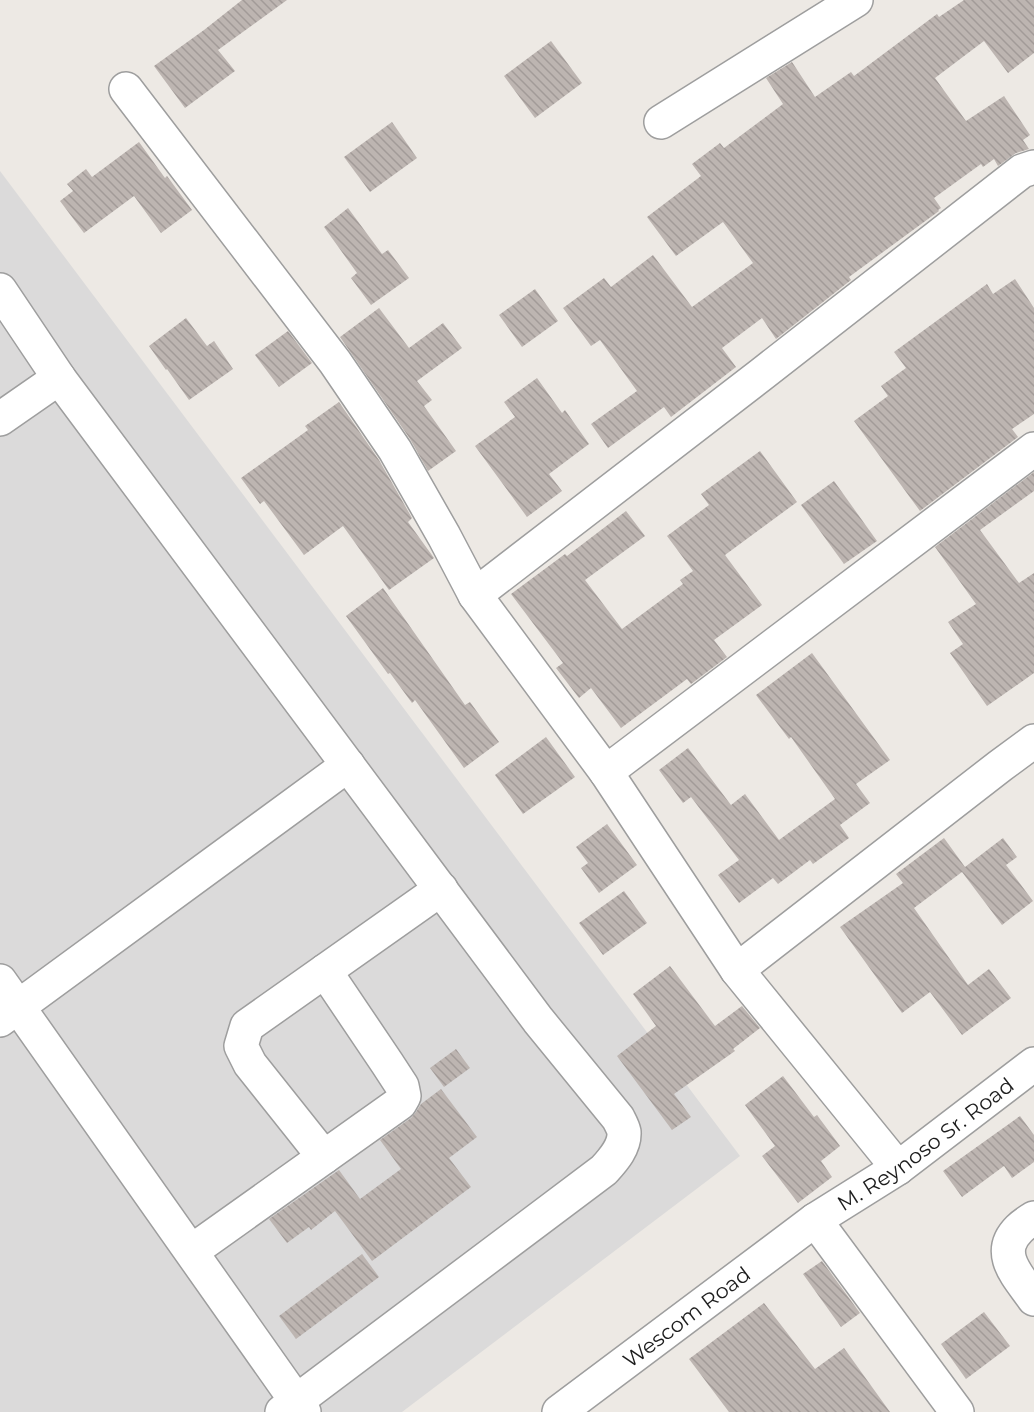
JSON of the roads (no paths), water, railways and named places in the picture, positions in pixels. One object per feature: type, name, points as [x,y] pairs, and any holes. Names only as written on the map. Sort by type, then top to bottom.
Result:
[{"type":"street","points":[[661,122],[856,0]]},
{"type":"street","points":[[126,89],[335,362],[395,450],[475,595],[606,772],[737,970],[898,1168]]},
{"type":"street","points":[[475,595],[1022,171],[1034,167]]},
{"type":"street","points":[[0,290],[59,378],[538,1020],[618,1118],[624,1132],[622,1145],[616,1157],[604,1170],[294,1409],[192,1251],[9,1013],[0,981]]},
{"type":"street","points":[[0,419],[59,378]]},
{"type":"street","points":[[606,772],[1034,449]]},
{"type":"street","points":[[737,970],[1034,741]]},
{"type":"street","points":[[9,1013],[348,765]]},
{"type":"street","points":[[324,1157],[250,1064],[242,1046],[247,1026],[441,889]]},
{"type":"street","points":[[192,1251],[400,1103],[404,1096],[402,1086],[326,971]]},
{"type":"street","name":"M. Reynoso Sr. Road","points":[[815,1220],[898,1168],[1034,1064]]},
{"type":"street","points":[[1034,1218],[1018,1230],[1008,1243],[1007,1256],[1034,1299]]},
{"type":"street","points":[[815,1220],[957,1412]]},
{"type":"street","name":"Wescom Road","points":[[559,1412],[815,1220]]}]
